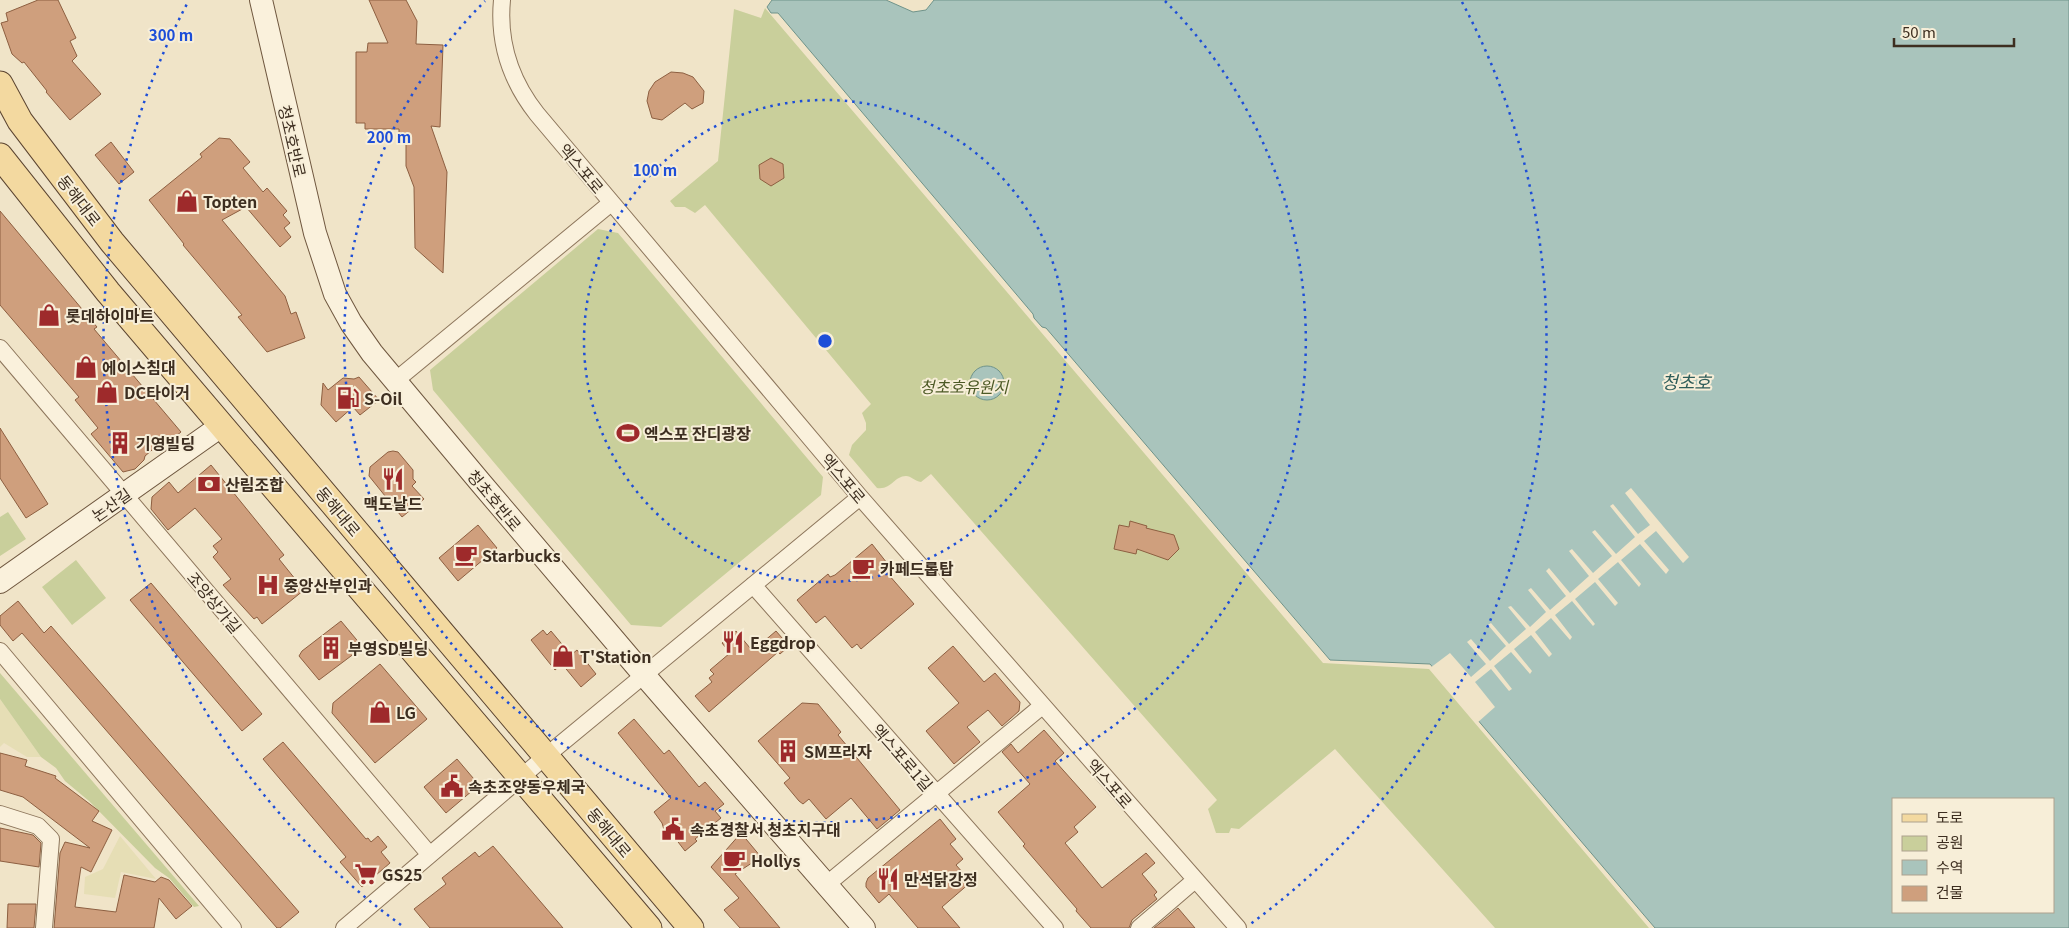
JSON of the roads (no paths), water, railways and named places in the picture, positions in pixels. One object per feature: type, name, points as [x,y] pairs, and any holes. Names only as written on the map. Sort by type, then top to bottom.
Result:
[{"type":"main road","name":"동해대로","points":[[0,84],[20,121],[112,242],[692,928]]},
{"type":"main road","name":"동해대로","points":[[0,156],[108,292],[649,928]]},
{"type":"street","name":"청초호반로","points":[[261,0],[323,262],[335,294],[351,323],[372,353],[644,675],[864,928]]},
{"type":"street","name":"엑스포로","points":[[502,0],[500,13],[504,48],[508,63],[521,91],[537,114],[860,497],[1238,928]]},
{"type":"street","points":[[396,381],[611,203]]},
{"type":"street","name":"조양상가길","points":[[0,348],[430,855]]},
{"type":"street","name":"논산길","points":[[0,582],[221,426]]},
{"type":"street","points":[[344,928],[546,756],[860,497]]},
{"type":"street","name":"엑스포로1길","points":[[753,584],[1055,928]]},
{"type":"street","points":[[0,651],[233,928]]},
{"type":"street","points":[[826,885],[1042,706]]},
{"type":"street","points":[[0,814],[38,826],[50,839],[44,928]]},
{"type":"street","points":[[1139,928],[1195,880]]},
{"type":"water","name":"청초호","points":[[772,0],[886,0],[913,12],[926,10],[934,0],[2069,0],[2069,928],[1655,928],[1430,664],[1330,660],[1046,328],[1042,327],[1034,318],[1033,314],[778,13],[771,13],[767,7]]},
{"type":"water","points":[[987,366],[999,371],[1004,383],[999,395],[987,400],[975,395],[970,383],[975,371]]},
{"type":"place","name":"Topten","points":[[187,201]]},
{"type":"place","name":"롯데하이마트","points":[[49,315]]},
{"type":"place","name":"에이스침대","points":[[86,367]]},
{"type":"place","name":"DC타이거","points":[[107,392]]},
{"type":"place","name":"S-Oil","points":[[348,398]]},
{"type":"place","name":"엑스포 잔디광장","points":[[628,433]]},
{"type":"place","name":"기영빌딩","points":[[120,443]]},
{"type":"place","name":"맥도날드","points":[[393,479]]},
{"type":"place","name":"산림조합","points":[[209,484]]},
{"type":"place","name":"Starbucks","points":[[466,555]]},
{"type":"place","name":"카페드롭탑","points":[[863,568]]},
{"type":"place","name":"중앙산부인과","points":[[268,585]]},
{"type":"place","name":"Eggdrop","points":[[733,642]]},
{"type":"place","name":"부영SD빌딩","points":[[331,648]]},
{"type":"place","name":"T'Station","points":[[563,656]]},
{"type":"place","name":"LG","points":[[380,712]]},
{"type":"place","name":"SM프라자","points":[[788,751]]},
{"type":"place","name":"속초조양동우체국","points":[[452,786]]},
{"type":"place","name":"속초경찰서 청초지구대","points":[[673,829]]},
{"type":"place","name":"Hollys","points":[[734,860]]},
{"type":"place","name":"GS25","points":[[366,874]]},
{"type":"place","name":"만석닭강정","points":[[888,879]]},
{"type":"park label","name":"청초호유원지","points":[[964,386]]}]
